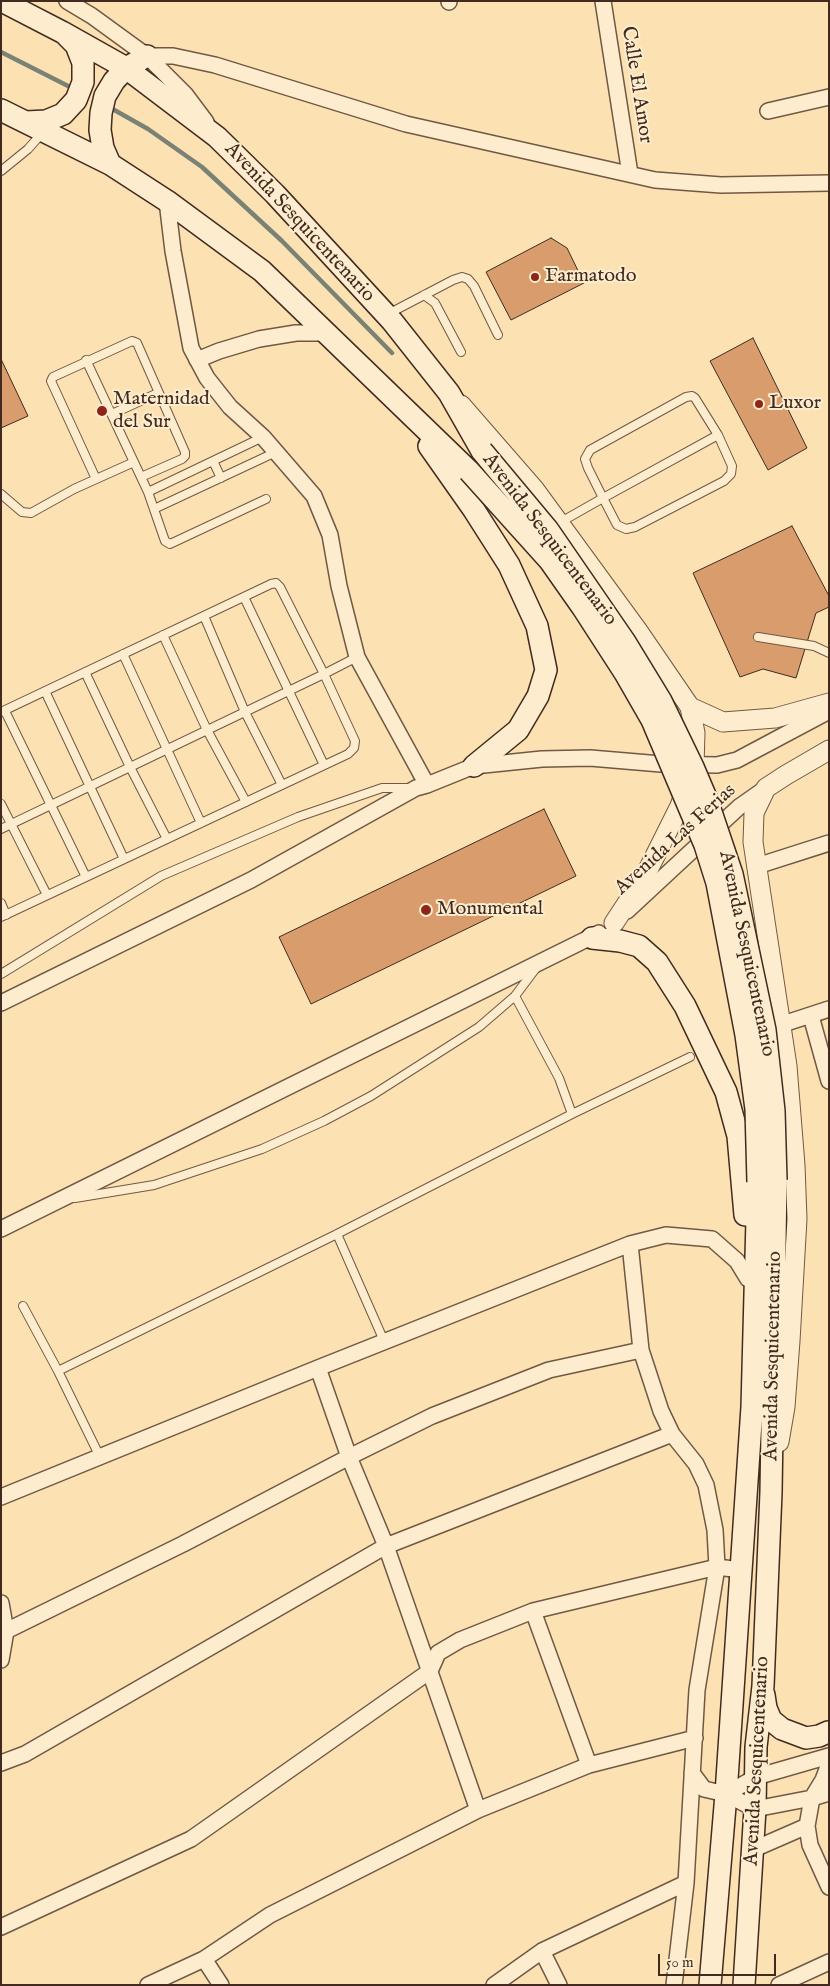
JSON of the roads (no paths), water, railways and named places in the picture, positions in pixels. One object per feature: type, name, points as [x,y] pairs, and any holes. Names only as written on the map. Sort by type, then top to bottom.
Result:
[{"type":"main road","name":"Avenida Sesquicentenario","points":[[2,1],[126,68],[217,137],[275,194],[386,315],[449,393],[482,451],[548,530],[625,642],[661,701],[703,792],[721,839],[732,874],[765,1030],[774,1111],[753,1323],[752,1407],[726,1794],[710,1985]]},
{"type":"main road","points":[[35,126],[63,114],[76,100],[83,82],[83,63],[76,45],[62,32]]},
{"type":"main road","points":[[110,164],[103,148],[100,130],[101,113],[110,89],[126,68],[146,56]]},
{"type":"main road","name":"Avenida Sesquicentenario","points":[[1,110],[110,164],[167,201],[262,271],[469,471],[550,562],[583,608],[625,673],[652,720],[705,845],[717,884],[746,1035],[767,1181],[771,1492],[763,1686],[756,1747],[755,1809],[744,1985]]},
{"type":"main road","points":[[400,405],[474,510],[509,565],[537,626],[546,670],[538,696],[518,730],[474,766]]},
{"type":"main road","points":[[592,938],[620,941],[639,946],[657,962],[685,1006],[726,1092],[738,1136],[753,1323]]},
{"type":"main road","points":[[763,1686],[766,1708],[771,1720],[782,1729],[806,1738],[829,1733]]},
{"type":"street","points":[[67,1],[92,8],[146,56],[184,94],[217,137]]},
{"type":"street","name":"Calle El Amor","points":[[603,1],[630,174]]},
{"type":"street","points":[[146,56],[173,56],[214,65],[406,124],[656,180],[721,185],[829,184]]},
{"type":"street","points":[[768,111],[829,97]]},
{"type":"street","points":[[167,201],[173,251],[191,348],[207,378],[230,406],[263,437],[314,496],[330,535],[339,586],[357,656],[421,786]]},
{"type":"street","points":[[197,360],[259,339],[296,333],[327,333]]},
{"type":"street","points":[[449,393],[472,416],[528,482],[638,631],[690,707],[695,733],[694,765],[680,806],[645,876],[614,923]]},
{"type":"street","points":[[690,707],[723,722],[775,718],[829,703]]},
{"type":"street","points":[[1,1003],[251,880],[421,786],[474,766],[542,759],[590,758],[661,764],[717,764],[737,760],[829,711]]},
{"type":"street","points":[[771,1492],[784,1407],[790,1341],[797,1219],[796,1165],[787,1066],[753,842],[754,813],[766,788],[786,774],[829,750]]},
{"type":"street","name":"Avenida Las Ferias","points":[[1,1229],[592,938],[614,923],[739,807],[766,788]]},
{"type":"street","points":[[756,866],[829,843]]},
{"type":"street","points":[[780,1025],[829,1009]]},
{"type":"street","points":[[811,1016],[829,1081]]},
{"type":"street","points":[[1,1497],[384,1341],[630,1244],[666,1235],[712,1239],[737,1261],[748,1278]]},
{"type":"street","points":[[630,1244],[641,1350],[661,1411],[672,1434],[696,1464],[706,1485],[715,1530],[717,1566],[697,1690],[686,1883],[674,1985]]},
{"type":"street","points":[[6,1632],[183,1544],[432,1416],[549,1370],[641,1350]]},
{"type":"street","points":[[318,1368],[349,1457],[386,1546],[478,1810]]},
{"type":"street","points":[[1,1762],[25,1754],[386,1546],[672,1434]]},
{"type":"street","points":[[1,1927],[191,1839],[430,1671],[438,1653],[460,1640],[534,1611],[717,1566],[741,1570]]},
{"type":"street","points":[[1,1603],[6,1632],[1,1660]]},
{"type":"street","points":[[534,1611],[589,1765]]},
{"type":"street","points":[[829,1727],[829,1733]]},
{"type":"street","points":[[148,1985],[204,1959],[270,1915],[478,1810],[589,1765],[695,1738]]},
{"type":"street","points":[[726,1794],[756,1777],[829,1756]]},
{"type":"street","points":[[829,1764],[823,1780],[812,1798],[807,1826],[810,1845],[829,1887]]},
{"type":"street","points":[[692,1773],[704,1789],[726,1794],[755,1809],[829,1793]]},
{"type":"street","points":[[752,1850],[807,1826]]},
{"type":"street","points":[[494,1985],[542,1951],[686,1883]]},
{"type":"street","points":[[542,1951],[559,1985]]},
{"type":"street","points":[[204,1959],[221,1985]]},
{"type":"street","points":[[779,1985],[829,1962]]},
{"type":"lane","points":[[1,171],[28,149],[35,126]]},
{"type":"lane","points":[[386,315],[462,277],[468,280],[498,335]]},
{"type":"lane","points":[[424,295],[435,303],[460,352]]},
{"type":"lane","points":[[96,479],[51,381],[53,377],[86,360],[135,341],[138,343],[185,452],[185,456],[141,477]]},
{"type":"lane","points":[[86,360],[148,492],[165,541],[170,544],[266,499]]},
{"type":"lane","points":[[112,414],[158,393]]},
{"type":"lane","points":[[692,396],[696,398],[718,435],[732,466],[731,474],[724,481],[635,528],[626,529],[617,525],[603,498],[585,459],[590,450],[686,397],[692,396]]},
{"type":"lane","points":[[559,523],[718,435]]},
{"type":"lane","points":[[148,492],[263,437]]},
{"type":"lane","points":[[154,510],[276,452]]},
{"type":"lane","points":[[213,461],[221,478]]},
{"type":"lane","points":[[1,494],[22,512],[31,513],[96,479],[134,462]]},
{"type":"lane","points":[[1,903],[4,916],[348,754],[354,748],[355,741],[324,674],[280,587],[276,583],[3,711],[86,877]]},
{"type":"lane","points":[[244,597],[287,692],[324,765]]},
{"type":"lane","points":[[204,616],[245,712],[282,785]]},
{"type":"lane","points":[[163,635],[207,730],[246,802]]},
{"type":"lane","points":[[758,637],[814,646],[829,653]]},
{"type":"lane","points":[[123,654],[202,823]]},
{"type":"lane","points":[[1,829],[287,692],[357,656]]},
{"type":"lane","points":[[85,672],[167,839]]},
{"type":"lane","points":[[46,691],[124,859]]},
{"type":"lane","points":[[1,974],[161,876],[307,814],[382,788],[421,786]]},
{"type":"lane","points":[[1,804],[47,895]]},
{"type":"lane","points":[[58,1200],[154,1185],[262,1150],[324,1121],[371,1096],[479,1027],[515,996],[539,963]]},
{"type":"lane","points":[[515,996],[558,1078],[572,1114]]},
{"type":"lane","points":[[58,1371],[690,1057]]},
{"type":"lane","points":[[336,1234],[384,1341]]},
{"type":"lane","points":[[22,1306],[58,1371],[100,1457]]},
{"type":"waterway","points":[[1,52],[74,89]]},
{"type":"waterway","points":[[109,107],[148,129],[202,167],[282,241],[392,353]]},
{"type":"place","name":"Farmatodo","points":[[535,277]]},
{"type":"place","name":"Luxor","points":[[759,404]]},
{"type":"place","name":"Maternidad del Sur","points":[[102,411]]},
{"type":"place","name":"Monumental","points":[[426,910]]}]
